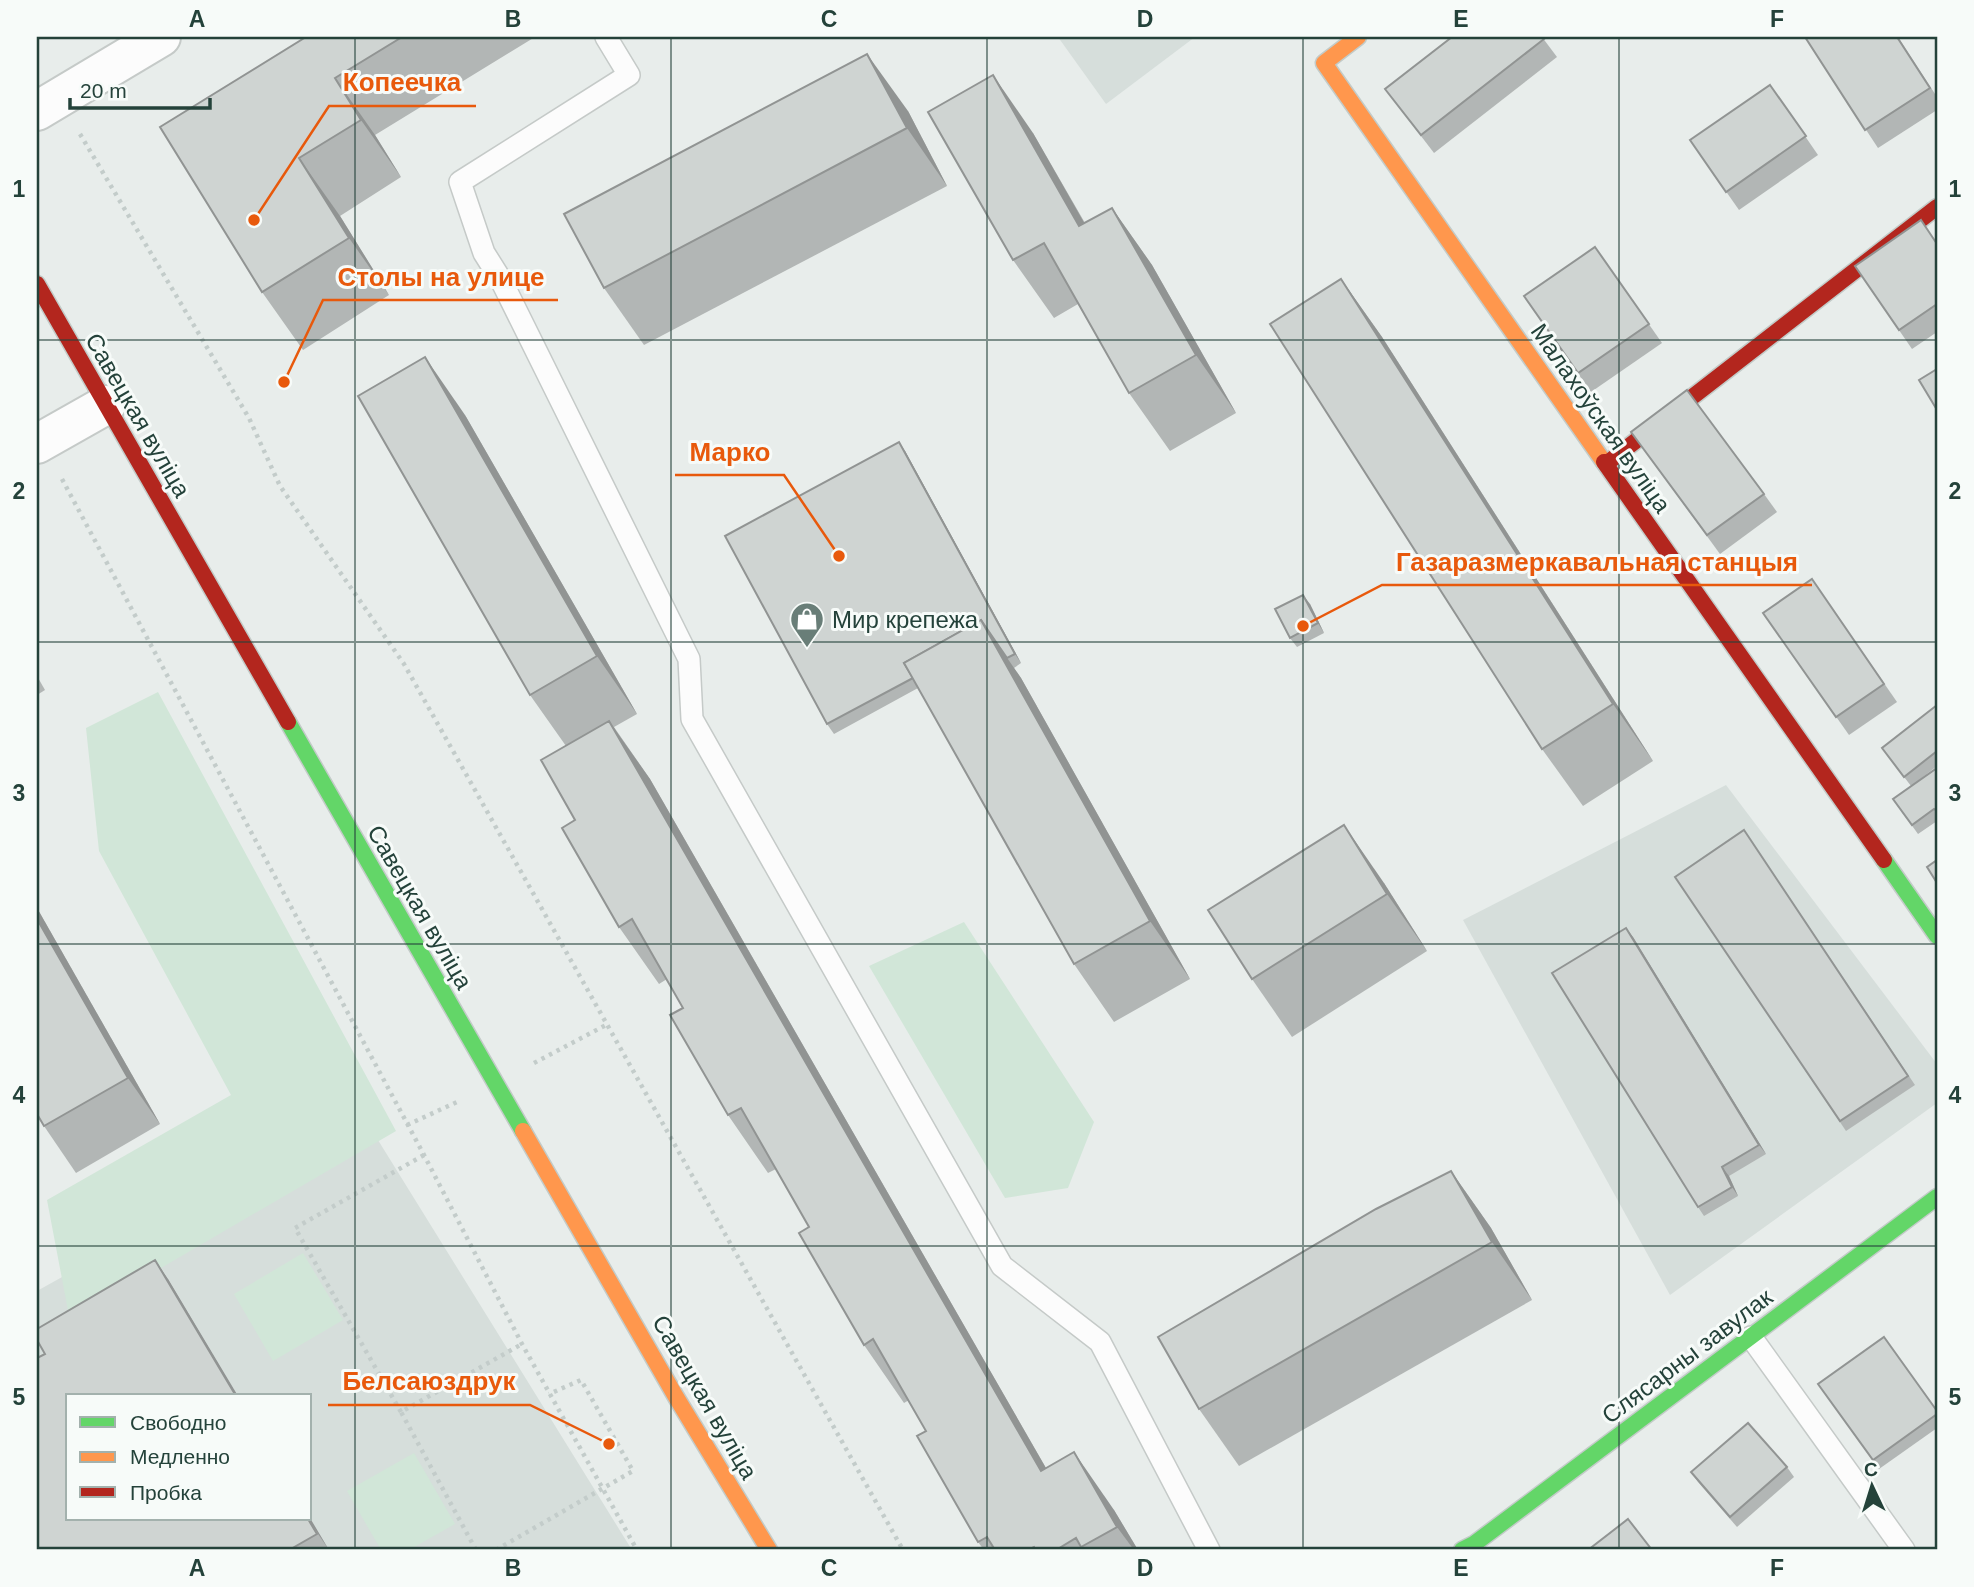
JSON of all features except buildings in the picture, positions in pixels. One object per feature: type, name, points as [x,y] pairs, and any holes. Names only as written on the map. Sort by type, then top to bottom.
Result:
[{"type":"street","points":[[48,105],[161,37]]},
{"type":"street","name":"Малахоўская вуліца","points":[[1358,37],[1324,63],[1937,936]]},
{"type":"street","points":[[1606,464],[1937,207]]},
{"type":"street","name":"Савецкая вуліца","points":[[37,284],[495,1084],[768,1550]]},
{"type":"street","points":[[39,443],[106,405]]},
{"type":"street","name":"Слясарны завулак","points":[[1471,1548],[1937,1197]]},
{"type":"lane","points":[[606,37],[629,75],[460,183],[484,253],[501,280],[689,659],[692,719],[1002,1266],[1100,1342],[1209,1550]]},
{"type":"lane","points":[[1751,1337],[1904,1550]]},
{"type":"path","points":[[48,105],[250,418],[280,486],[404,664],[903,1550]]},
{"type":"path","points":[[39,443],[424,1155],[522,1345],[637,1550]]},
{"type":"path","points":[[424,1155],[295,1228],[401,1412],[476,1550]]},
{"type":"path","points":[[401,1412],[522,1345]]},
{"type":"path","points":[[496,1550],[633,1471],[581,1380],[549,1394]]},
{"type":"shaded area","points":[[1058,37],[1195,37],[1106,104]]},
{"type":"shaded area","points":[[1726,785],[1937,1064],[1937,1103],[1670,1295],[1463,920]]},
{"type":"shaded area","points":[[360,1111],[632,1550],[37,1550],[37,1291]]},
{"type":"green space","points":[[158,692],[396,1131],[70,1321],[47,1200],[231,1095],[99,851],[86,728]]},
{"type":"green space","points":[[964,922],[1094,1122],[1068,1188],[1005,1198],[869,966]]},
{"type":"green space","points":[[303,1253],[343,1320],[273,1361],[234,1294]]},
{"type":"green space","points":[[414,1453],[455,1524],[409,1550],[381,1550],[347,1491]]},
{"type":"traffic: fast","points":[[288,722],[523,1131]]},
{"type":"traffic: fast","points":[[1884,860],[1937,936]]},
{"type":"traffic: fast","points":[[1462,1550],[1474,1544],[1937,1197]]},
{"type":"traffic: slow","points":[[1358,37],[1324,63],[1604,462]]},
{"type":"traffic: slow","points":[[523,1131],[676,1397],[769,1550]]},
{"type":"traffic: jam","points":[[1606,464],[1937,207]]},
{"type":"traffic: jam","points":[[37,284],[288,722]]},
{"type":"traffic: jam","points":[[1604,462],[1884,860]]},
{"type":"place","name":"Копеечка","points":[[254,220]]},
{"type":"place","name":"Столы на улице","points":[[284,382]]},
{"type":"place","name":"Марко","points":[[839,556]]},
{"type":"place","name":"Газаразмеркавальная станцыя","points":[[1303,626]]},
{"type":"place","name":"Мир крепежа","points":[[807,649]]},
{"type":"place","name":"Белсаюздрук","points":[[609,1444]]}]
